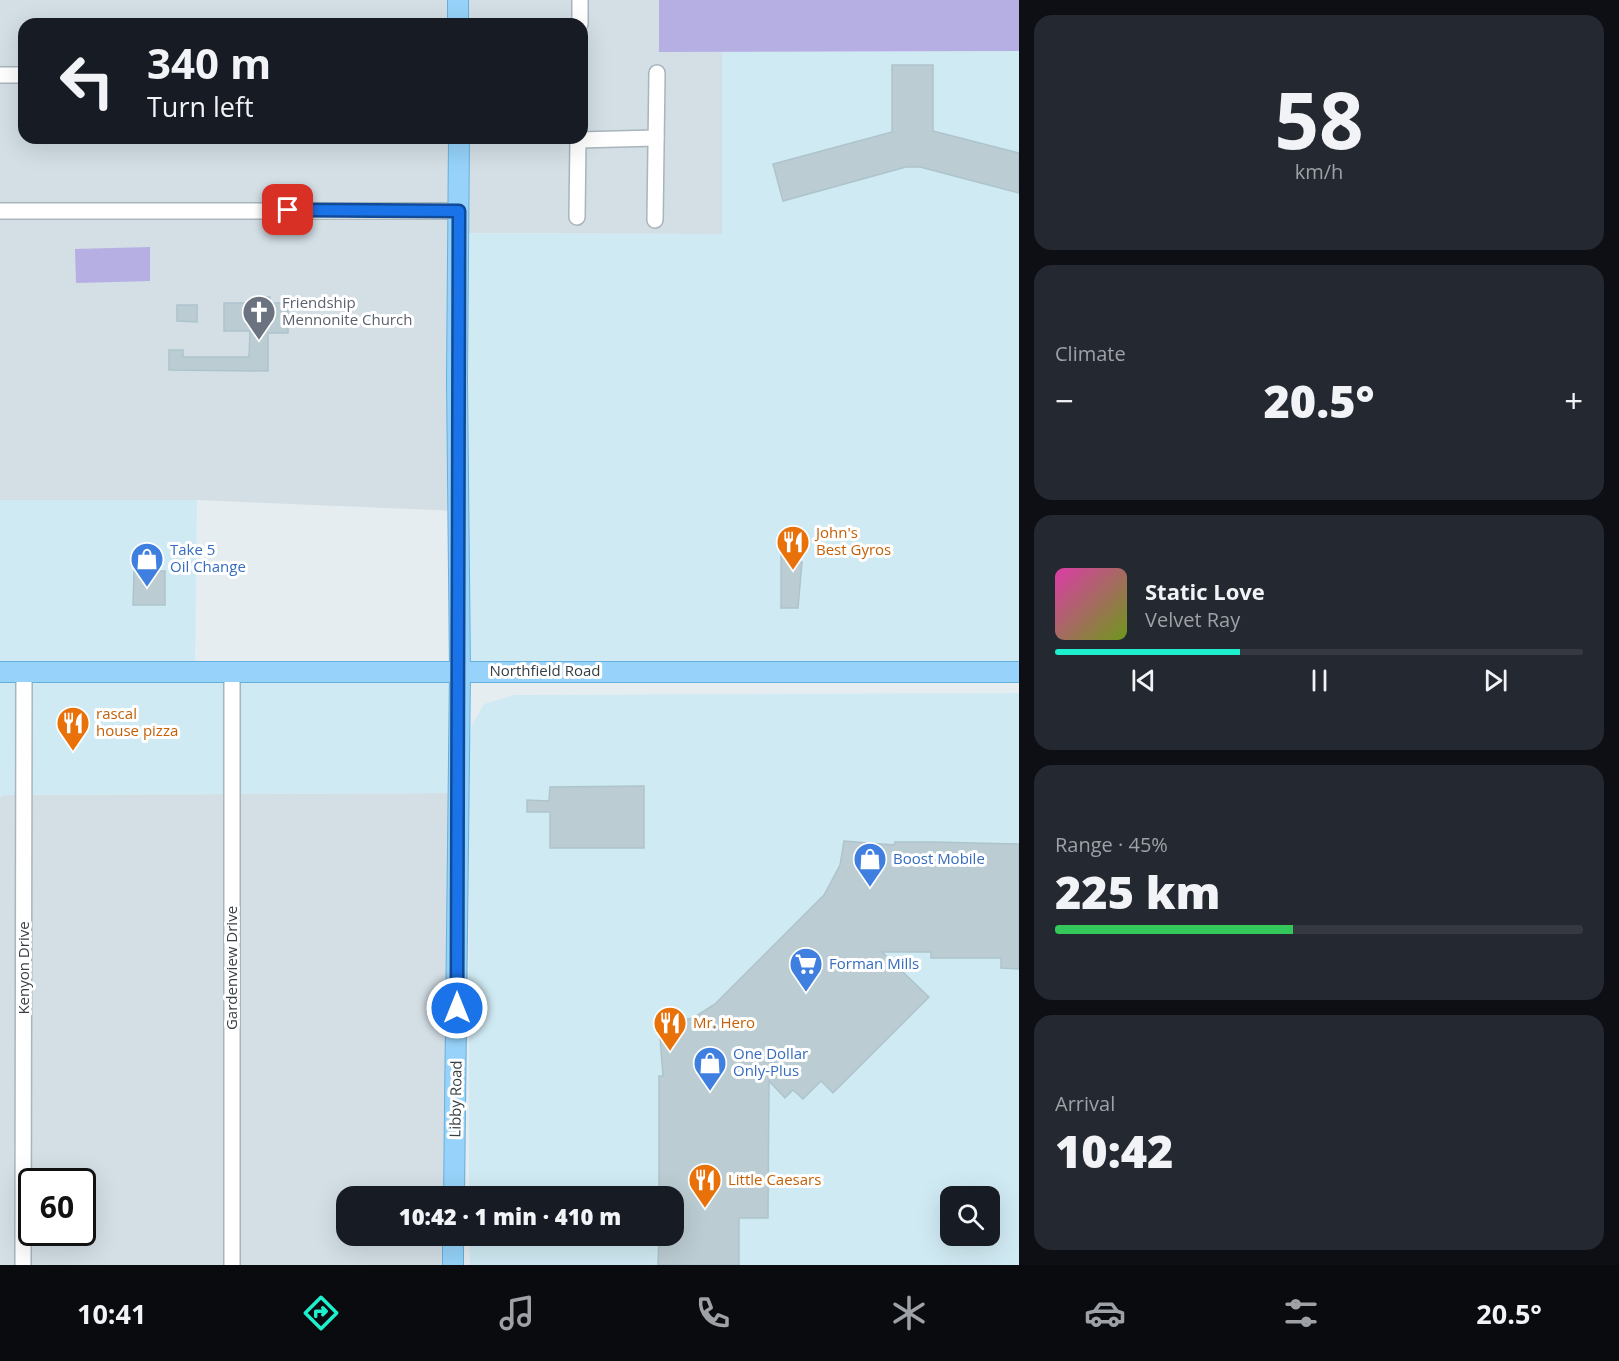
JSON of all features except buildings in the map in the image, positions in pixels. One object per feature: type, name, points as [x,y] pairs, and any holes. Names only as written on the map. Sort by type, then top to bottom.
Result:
[{"type":"main road","points":[[458,0],[458,18]]},
{"type":"main road","name":"Libby Road","points":[[454,1186],[460,671],[457,389],[459,144]]},
{"type":"main road","name":"Northfield Road","points":[[0,672],[1019,672]]},
{"type":"main road","points":[[453,1246],[453,1265]]},
{"type":"street","points":[[580,0],[580,18]]},
{"type":"street","points":[[655,219],[657,73]]},
{"type":"street","points":[[0,75],[18,75]]},
{"type":"street","points":[[588,139],[656,138]]},
{"type":"street","points":[[577,217],[579,144]]},
{"type":"street","points":[[0,211],[459,211]]},
{"type":"street","name":"Kenyon Drive","points":[[23,1265],[24,671]]},
{"type":"street","name":"Gardenview Drive","points":[[232,671],[232,1265]]},
{"type":"shaded area","points":[[0,0],[659,0],[659,52],[722,52],[722,234],[459,233],[458,511],[197,500],[0,500]]},
{"type":"shaded area","points":[[659,0],[1019,0],[1019,51],[659,52]]},
{"type":"shaded area","points":[[1019,51],[1019,672],[460,671],[459,233],[722,234],[722,52]]},
{"type":"shaded area","points":[[150,247],[150,281],[76,283],[75,249]]},
{"type":"shaded area","points":[[0,500],[197,500],[195,671],[460,671],[459,793],[4,795],[0,798]]},
{"type":"shaded area","points":[[1019,693],[1019,1265],[470,1265],[469,1246],[684,1246],[684,1186],[469,1186],[469,747],[472,725],[484,704],[514,695]]},
{"type":"shaded area","points":[[459,793],[454,1186],[336,1186],[336,1246],[453,1246],[453,1265],[0,1265],[0,795]]},
{"type":"place","name":"Friendship Mennonite Church","points":[[259,341]]},
{"type":"place","name":"John's Best Gyros","points":[[793,571]]},
{"type":"place","name":"Take 5 Oil Change","points":[[147,588]]},
{"type":"place","name":"rascal house pizza","points":[[73,752]]},
{"type":"place","name":"Boost Mobile","points":[[870,888]]},
{"type":"place","name":"Forman Mills","points":[[806,993]]},
{"type":"place","name":"Mr. Hero","points":[[670,1052]]},
{"type":"place","name":"One Dollar Only-Plus","points":[[710,1092]]},
{"type":"place","name":"Little Caesars","points":[[705,1209]]},
{"type":"route","points":[[288,210],[459,211],[457,379],[460,671],[457,1008]]}]
